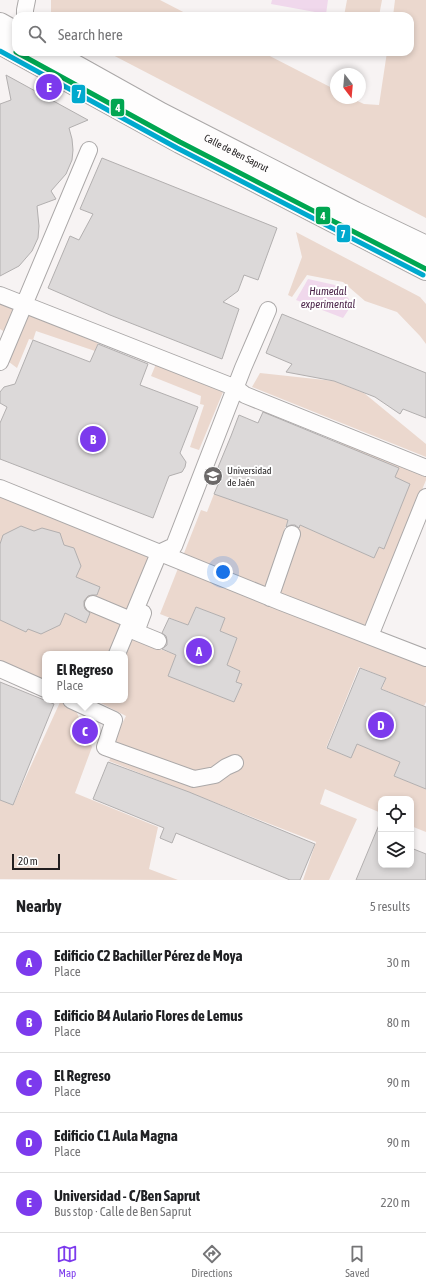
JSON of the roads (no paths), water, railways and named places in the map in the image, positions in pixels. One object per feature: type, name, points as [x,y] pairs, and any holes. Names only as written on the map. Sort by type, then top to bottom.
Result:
[{"type":"street","points":[[25,12],[27,0]]},
{"type":"street","points":[[0,24],[12,31]]},
{"type":"street","name":"Calle de Ben Saprut","points":[[0,43],[12,50]]},
{"type":"street","name":"Calle de Ben Saprut","points":[[24,56],[180,142],[426,270]]},
{"type":"street","name":"Calle de Ben Saprut","points":[[57,56],[168,117],[348,210],[426,247]]},
{"type":"street","points":[[0,362],[88,150]]},
{"type":"street","points":[[0,294],[236,388],[245,395],[426,468]]},
{"type":"street","points":[[118,651],[130,620],[162,554],[174,546],[268,310]]},
{"type":"street","points":[[0,488],[270,598],[426,658]]},
{"type":"street","points":[[370,636],[426,497]]},
{"type":"street","points":[[270,598],[292,534]]},
{"type":"street","points":[[158,641],[136,632],[162,554]]},
{"type":"street","points":[[94,604],[130,620]]},
{"type":"street","points":[[0,669],[42,688]]},
{"type":"street","points":[[87,703],[97,705],[114,720],[105,747],[191,785],[215,775],[226,767],[235,763]]},
{"type":"water","points":[[272,0],[328,0],[326,12],[315,12],[271,4]]},
{"type":"water","name":"Humedal experimental","points":[[308,279],[335,285],[349,299],[349,309],[343,318],[296,300]]},
{"type":"place","name":"Universidad - C/Ben Saprut","points":[[49,87]]},
{"type":"place","name":"Edificio B4 Aulario Flores de Lemus","points":[[93,439]]},
{"type":"place","name":"Universidad de Jaén","points":[[213,476]]},
{"type":"place","name":"Edificio C2 Bachiller Pérez de Moya","points":[[199,651]]},
{"type":"place","name":"Edificio C1 Aula Magna","points":[[381,725]]},
{"type":"place","name":"El Regreso","points":[[85,731]]}]
